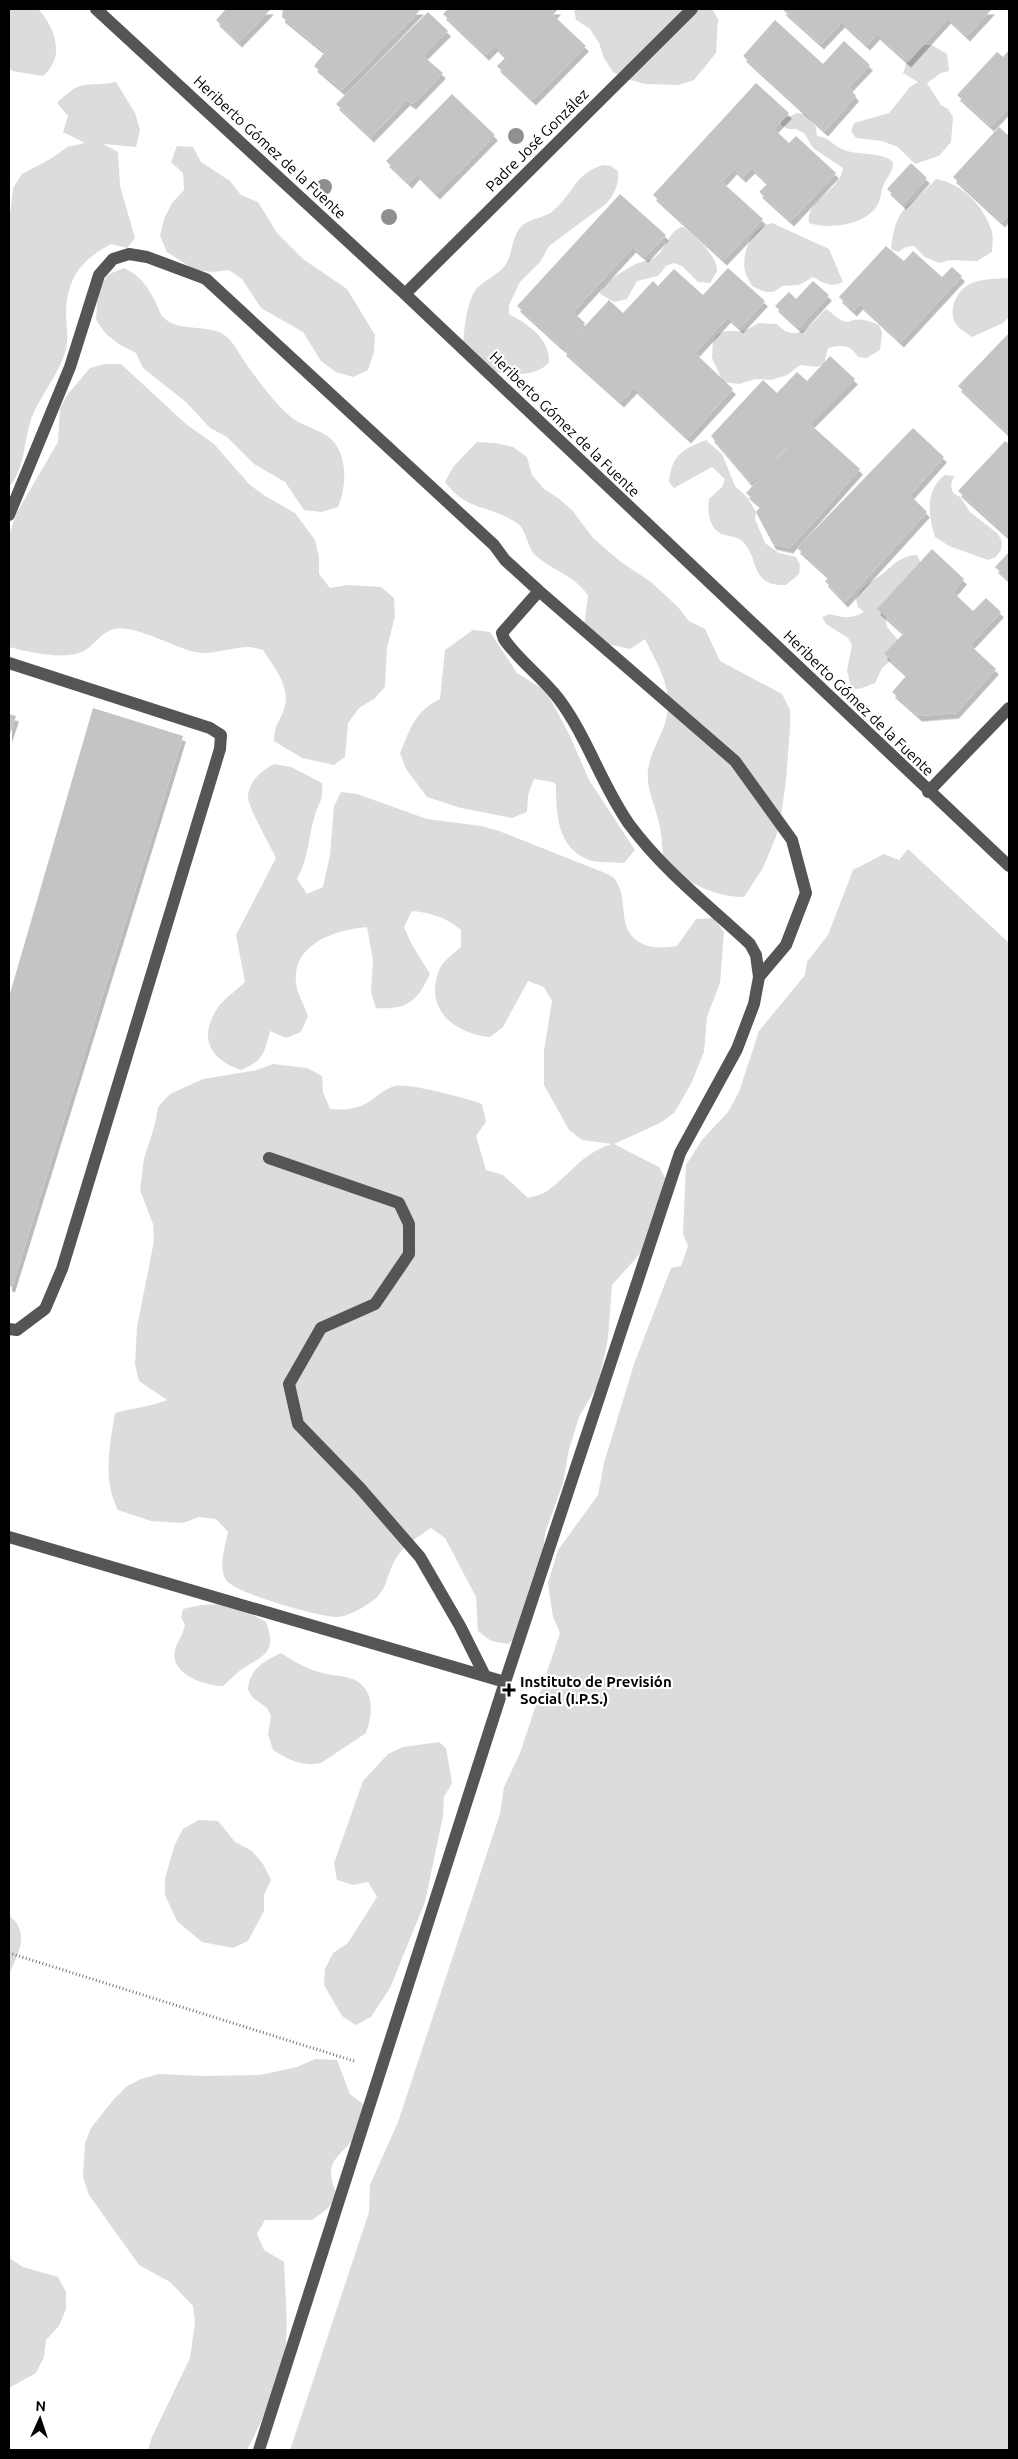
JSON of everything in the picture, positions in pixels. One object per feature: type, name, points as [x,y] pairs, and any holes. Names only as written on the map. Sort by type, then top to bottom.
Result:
[{"type":"street","name":"Heriberto Gómez de la Fuente","points":[[96,9],[405,294],[928,792],[1009,866]]},
{"type":"street","name":"Padre José González","points":[[405,294],[692,9]]},
{"type":"street","points":[[9,515],[70,367],[99,274],[113,259],[129,254],[147,257],[206,280],[494,545],[505,560],[539,592],[735,761],[792,840],[806,893],[786,945],[759,977]]},
{"type":"street","points":[[259,2450],[506,1682],[680,1153],[737,1049],[754,1004],[759,977],[756,955],[750,944],[666,868],[629,823],[599,774],[581,734],[558,698],[504,639],[502,633],[539,592]]},
{"type":"street","points":[[9,663],[210,728],[221,735],[220,749],[62,1270],[44,1310],[17,1330],[9,1329]]},
{"type":"street","points":[[928,792],[1009,708]]},
{"type":"street","points":[[269,1158],[398,1202],[409,1224],[410,1254],[375,1304],[321,1328],[289,1384],[298,1424],[360,1488],[420,1557],[460,1626],[485,1676]]},
{"type":"street","points":[[9,1537],[506,1682]]},
{"type":"path","points":[[9,1953],[381,2069]]},
{"type":"shaded area","points":[[9,9],[38,9],[47,20],[53,34],[56,49],[51,67],[43,76],[12,71],[9,66]]},
{"type":"shaded area","points":[[574,9],[712,9],[718,19],[716,53],[694,80],[678,85],[645,84],[627,79],[613,72],[590,29],[576,20]]},
{"type":"shaded area","points":[[922,45],[932,45],[947,54],[949,71],[941,73],[927,83],[941,105],[948,109],[953,117],[951,142],[939,156],[915,164],[898,147],[882,141],[856,138],[851,131],[854,123],[889,113],[910,87],[918,82],[903,73],[909,56]]},
{"type":"shaded area","points":[[116,82],[135,113],[140,130],[136,147],[103,144],[118,152],[120,186],[135,238],[127,248],[111,244],[100,250],[84,264],[73,280],[67,301],[67,343],[65,353],[34,413],[21,465],[9,487],[9,224],[13,188],[22,174],[52,158],[67,147],[85,143],[63,132],[68,116],[57,103],[79,87]]},
{"type":"shaded area","points":[[797,113],[805,114],[816,127],[817,136],[825,138],[840,148],[850,152],[882,156],[893,162],[892,170],[884,184],[879,202],[867,216],[848,224],[827,226],[809,223],[809,215],[812,208],[836,183],[841,176],[843,168],[813,148],[804,133],[781,125],[781,117],[789,117]]},
{"type":"shaded area","points":[[177,146],[193,147],[201,162],[230,181],[241,195],[258,202],[277,233],[303,259],[347,289],[375,335],[374,352],[368,370],[353,377],[336,372],[321,361],[303,332],[261,308],[242,279],[229,270],[212,272],[195,270],[167,252],[160,236],[164,219],[172,203],[184,190],[183,173],[171,162]]},
{"type":"shaded area","points":[[603,165],[611,166],[618,171],[617,184],[610,199],[549,246],[540,262],[520,282],[509,305],[509,314],[523,322],[542,339],[546,346],[549,362],[536,371],[517,374],[498,372],[479,365],[463,346],[467,313],[473,294],[506,264],[517,233],[523,225],[554,210],[586,173]]},
{"type":"shaded area","points":[[936,179],[954,185],[977,204],[991,229],[993,238],[992,252],[977,261],[949,260],[940,263],[925,257],[914,246],[906,247],[898,252],[891,249],[900,214]]},
{"type":"shaded area","points":[[772,223],[829,249],[843,282],[831,285],[813,277],[799,285],[782,286],[771,292],[752,286],[747,277],[744,264],[747,249],[754,235],[765,225]]},
{"type":"shaded area","points":[[683,227],[694,235],[714,259],[717,271],[710,283],[698,282],[682,266],[674,263],[666,266],[658,276],[637,281],[627,299],[614,302],[600,294],[605,286],[618,274],[636,264],[657,256],[673,233]]},
{"type":"shaded area","points":[[124,268],[143,282],[163,317],[177,325],[212,330],[227,337],[260,383],[285,412],[296,421],[324,434],[334,442],[339,449],[344,465],[343,491],[338,507],[321,512],[304,510],[285,482],[254,464],[227,437],[210,428],[186,402],[143,368],[136,353],[120,345],[106,334],[96,320],[98,287],[109,274]]},
{"type":"shaded area","points":[[1009,278],[1009,317],[1003,323],[972,337],[957,326],[953,319],[953,307],[957,296],[965,287],[979,281]]},
{"type":"shaded area","points":[[826,309],[844,321],[861,320],[879,325],[882,333],[880,350],[866,358],[858,357],[845,346],[828,348],[824,364],[817,367],[800,365],[787,375],[771,380],[755,379],[739,384],[723,382],[712,358],[713,341],[718,334],[726,331],[744,331],[759,323],[777,324],[791,333],[798,333],[810,326]]},
{"type":"shaded area","points":[[105,364],[121,364],[186,424],[214,444],[249,484],[265,496],[295,513],[315,540],[319,557],[319,574],[330,588],[348,585],[381,587],[394,598],[395,616],[387,648],[385,687],[374,699],[359,708],[348,723],[345,757],[334,765],[302,758],[274,741],[286,695],[277,671],[263,650],[248,647],[201,653],[144,633],[123,629],[110,630],[87,649],[70,655],[49,655],[9,647],[9,536],[16,514],[58,442],[60,408],[68,394],[90,368]]},
{"type":"shaded area","points":[[706,440],[722,454],[735,486],[747,497],[756,512],[755,519],[765,543],[779,553],[796,557],[800,565],[799,574],[786,585],[766,581],[757,570],[752,556],[741,540],[715,530],[708,510],[709,499],[722,487],[725,479],[712,467],[674,488],[669,482],[673,465],[680,454]]},
{"type":"shaded area","points":[[477,442],[513,447],[527,457],[532,475],[544,489],[572,510],[593,538],[621,562],[651,582],[678,607],[689,621],[705,629],[720,661],[782,694],[790,710],[790,727],[781,816],[777,834],[763,868],[744,897],[713,892],[694,884],[666,868],[660,825],[649,789],[648,777],[651,758],[668,711],[666,689],[660,669],[645,639],[630,649],[595,641],[584,627],[588,595],[582,588],[533,553],[523,530],[517,523],[507,517],[470,503],[453,492],[445,482],[453,467]]},
{"type":"shaded area","points":[[945,475],[954,476],[951,485],[953,493],[960,497],[970,512],[998,534],[1002,542],[1001,550],[996,557],[988,560],[949,546],[935,537],[930,512],[931,495],[934,488]]},
{"type":"shaded area","points":[[917,555],[924,570],[884,610],[887,627],[899,641],[895,657],[882,668],[875,683],[859,689],[851,688],[847,670],[852,645],[848,638],[826,624],[822,617],[830,614],[852,617],[864,612],[858,607],[856,599],[864,587],[901,559]]},
{"type":"shaded area","points":[[473,630],[490,632],[517,673],[546,691],[570,736],[589,780],[635,850],[624,863],[589,860],[570,847],[564,838],[558,818],[556,785],[553,782],[534,779],[528,795],[527,812],[512,818],[461,808],[427,797],[406,769],[400,753],[419,715],[424,709],[440,699],[445,650]]},
{"type":"shaded area","points":[[274,764],[291,767],[322,783],[322,798],[313,823],[304,863],[297,879],[307,894],[323,887],[330,855],[334,806],[341,792],[357,794],[427,819],[481,826],[499,831],[609,875],[615,879],[619,887],[628,930],[637,941],[643,944],[656,947],[677,946],[696,919],[714,918],[724,932],[720,983],[707,1017],[704,1052],[691,1084],[674,1113],[660,1123],[614,1144],[659,1167],[668,1183],[646,1247],[612,1285],[605,1354],[597,1386],[579,1417],[569,1449],[563,1483],[545,1533],[540,1584],[522,1633],[508,1644],[491,1641],[478,1631],[476,1597],[445,1538],[431,1528],[411,1542],[398,1555],[379,1595],[365,1606],[337,1617],[278,1603],[232,1585],[226,1580],[223,1569],[223,1556],[228,1532],[216,1519],[199,1517],[183,1523],[151,1521],[118,1510],[113,1498],[110,1486],[109,1462],[115,1413],[167,1400],[139,1381],[135,1364],[137,1327],[154,1241],[153,1224],[140,1190],[144,1159],[155,1124],[158,1107],[170,1094],[203,1079],[257,1070],[273,1064],[307,1068],[322,1076],[323,1092],[330,1109],[348,1109],[361,1106],[395,1086],[424,1089],[464,1098],[482,1104],[486,1122],[476,1136],[486,1170],[503,1175],[528,1198],[545,1192],[585,1158],[612,1144],[582,1140],[569,1130],[544,1085],[544,1051],[552,1001],[544,987],[528,981],[503,1027],[490,1037],[466,1031],[446,1018],[436,999],[435,987],[442,965],[461,947],[461,930],[438,916],[426,913],[412,911],[404,927],[411,943],[430,974],[415,998],[410,1002],[403,1006],[376,1008],[371,992],[373,960],[367,927],[342,931],[318,941],[301,958],[297,969],[296,983],[308,1016],[301,1032],[286,1038],[270,1031],[262,1056],[241,1070],[221,1060],[214,1053],[208,1037],[213,1017],[219,1006],[245,982],[236,935],[276,858],[255,817],[248,797],[256,777]]},
{"type":"shaded area","points":[[908,849],[1009,943],[1009,2450],[290,2450],[369,2212],[370,2185],[398,2122],[500,1814],[504,1787],[520,1753],[560,1633],[553,1617],[548,1583],[558,1550],[598,1495],[604,1463],[634,1364],[671,1268],[681,1266],[688,1246],[683,1234],[686,1165],[702,1140],[728,1112],[739,1092],[759,1031],[805,975],[807,962],[828,935],[853,870],[884,854],[899,860]]},
{"type":"shaded area","points":[[226,1604],[235,1606],[266,1622],[270,1645],[264,1654],[242,1669],[223,1686],[207,1684],[190,1677],[177,1666],[175,1650],[185,1624],[181,1618],[183,1609],[201,1605]]},
{"type":"shaded area","points":[[281,1653],[299,1664],[314,1670],[356,1680],[362,1685],[370,1699],[370,1716],[366,1733],[321,1763],[308,1764],[296,1762],[273,1750],[268,1734],[271,1716],[267,1708],[253,1698],[248,1690],[251,1677],[258,1667],[268,1659]]},
{"type":"shaded area","points":[[439,1742],[446,1748],[452,1783],[444,1797],[443,1816],[425,1902],[390,1988],[371,2017],[356,2025],[342,2016],[324,1985],[325,1969],[333,1953],[348,1943],[377,1897],[368,1882],[353,1885],[337,1880],[334,1863],[363,1781],[388,1754],[403,1747]]},
{"type":"shaded area","points":[[199,1820],[218,1821],[235,1842],[252,1851],[263,1864],[271,1880],[264,1895],[264,1911],[248,1941],[233,1948],[202,1942],[177,1921],[165,1895],[165,1878],[175,1844],[183,1829]]},
{"type":"shaded area","points":[[9,1916],[20,1929],[21,1944],[9,1974]]},
{"type":"shaded area","points":[[315,2059],[337,2060],[350,2094],[364,2105],[364,2121],[357,2135],[333,2164],[331,2172],[332,2183],[338,2196],[327,2209],[312,2220],[265,2220],[257,2234],[264,2250],[284,2262],[286,2314],[286,2340],[283,2365],[262,2420],[247,2450],[148,2450],[152,2437],[190,2358],[195,2323],[193,2306],[170,2282],[139,2265],[89,2195],[83,2177],[85,2143],[91,2128],[127,2086],[141,2079],[159,2074],[202,2076],[260,2075],[297,2067]]},
{"type":"shaded area","points":[[9,2258],[23,2267],[58,2277],[66,2292],[66,2309],[59,2326],[46,2340],[44,2357],[36,2373],[9,2388]]},
{"type":"building","points":[[226,9],[271,9],[239,42],[216,20]]},
{"type":"building","points":[[283,9],[421,9],[342,90],[314,66],[325,52],[282,17]]},
{"type":"building","points":[[448,9],[558,9],[553,15],[586,46],[533,100],[497,66],[506,57],[495,46],[486,55],[443,14]]},
{"type":"building","points":[[782,9],[992,9],[967,36],[948,18],[908,62],[877,34],[867,45],[842,22],[821,44]]},
{"type":"building","points":[[428,12],[448,31],[423,56],[443,73],[413,104],[407,100],[371,137],[336,104]]},
{"type":"building","points":[[775,20],[823,64],[844,41],[870,65],[849,87],[856,96],[825,131],[743,56]]},
{"type":"building","points":[[1009,50],[1009,107],[991,126],[957,95],[997,52],[1003,57]]},
{"type":"building","points":[[756,83],[789,113],[774,129],[789,143],[796,136],[836,173],[791,221],[759,192],[768,183],[752,168],[743,177],[734,169],[722,182],[763,219],[724,260],[653,195]]},
{"type":"building","points":[[452,94],[495,135],[437,194],[417,174],[409,183],[386,161]]},
{"type":"building","points":[[999,127],[1009,136],[1009,214],[1002,222],[953,177]]},
{"type":"building","points":[[911,163],[927,178],[903,204],[887,189]]},
{"type":"building","points":[[620,194],[666,235],[645,257],[633,247],[573,312],[585,323],[562,347],[517,306]]},
{"type":"building","points":[[886,246],[904,261],[913,251],[942,277],[952,267],[962,276],[901,342],[860,304],[854,311],[839,297]]},
{"type":"building","points":[[728,268],[765,301],[740,328],[728,317],[695,353],[733,389],[688,438],[634,388],[621,402],[563,350],[609,300],[623,313],[653,281],[658,286],[674,269],[703,295]]},
{"type":"building","points":[[813,281],[829,295],[799,328],[775,306],[789,292],[796,299]]},
{"type":"building","points":[[1009,333],[1009,434],[958,386]]},
{"type":"building","points":[[830,356],[855,379],[810,424],[860,469],[790,548],[773,544],[756,512],[761,506],[746,493],[795,439],[751,483],[711,436],[763,380],[777,393],[797,372],[807,381]]},
{"type":"building","points":[[913,428],[944,457],[910,495],[927,512],[845,602],[825,581],[829,577],[797,548]]},
{"type":"building","points":[[1005,441],[1009,444],[1009,537],[958,491]]},
{"type":"building","points":[[932,549],[964,579],[953,592],[973,611],[986,598],[1001,612],[970,645],[996,669],[956,713],[919,716],[892,692],[907,675],[884,654],[904,633],[877,609]]},
{"type":"building","points":[[1009,552],[1009,580],[995,567]]},
{"type":"building","points":[[93,708],[183,736],[12,1287],[9,1286],[9,997]]},
{"type":"building","points":[[9,714],[16,716],[9,737]]},
{"type":"place","name":"Instituto de Previsión Social (I.P.S.)","points":[[509,1690]]}]
